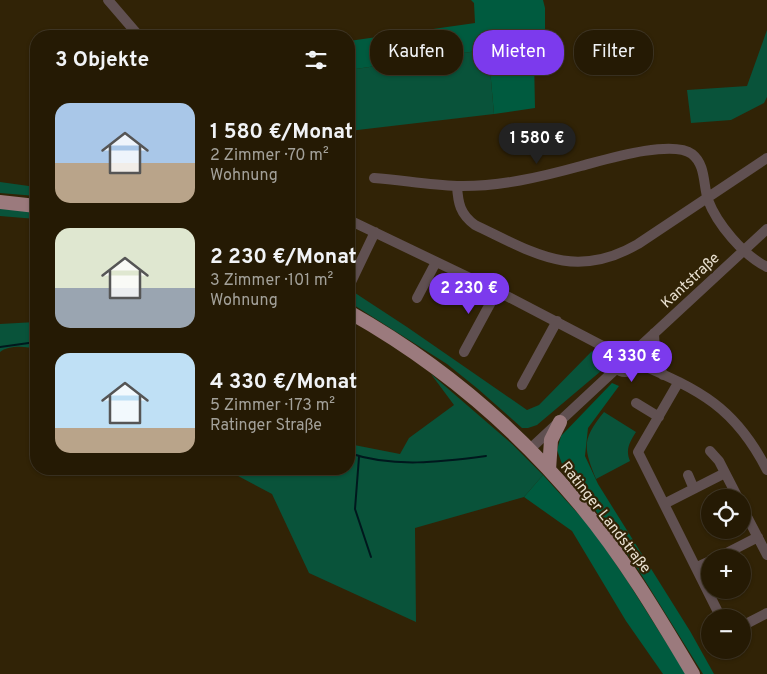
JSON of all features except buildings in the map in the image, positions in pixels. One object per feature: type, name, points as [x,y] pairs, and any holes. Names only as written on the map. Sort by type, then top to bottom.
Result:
[{"type":"main road","points":[[0,202],[30,205]]},
{"type":"main road","name":"Ratinger Landstraße","points":[[355,316],[443,374],[483,406],[530,449],[582,508],[636,582],[693,674]]},
{"type":"main road","points":[[549,470],[551,440],[560,422]]},
{"type":"street","points":[[108,0],[134,30]]},
{"type":"street","points":[[374,178],[457,186],[512,182],[630,154],[670,149],[684,150],[692,154],[699,162],[707,198],[714,213],[743,251],[767,267]]},
{"type":"street","points":[[457,186],[458,203],[461,212],[466,219],[475,225],[552,260],[573,263],[597,261],[625,252],[767,158]]},
{"type":"street","points":[[355,223],[497,291],[616,352]]},
{"type":"street","name":"Kantstraße","points":[[634,352],[767,230]]},
{"type":"street","points":[[355,274],[375,232]]},
{"type":"street","points":[[417,298],[436,262]]},
{"type":"street","points":[[464,352],[497,291]]},
{"type":"street","points":[[522,386],[557,321]]},
{"type":"street","points":[[654,333],[655,353],[663,375]]},
{"type":"street","points":[[623,348],[631,349],[634,352],[637,363],[634,368],[628,371],[617,368],[614,362],[616,352],[623,348]]},
{"type":"street","points":[[637,363],[710,399],[730,415],[752,444],[767,470]]},
{"type":"street","points":[[530,449],[617,368]]},
{"type":"street","points":[[678,382],[638,452],[718,609]]},
{"type":"street","points":[[636,402],[659,417]]},
{"type":"street","points":[[710,451],[733,489]]},
{"type":"street","points":[[664,504],[725,473]]},
{"type":"street","points":[[688,475],[694,489]]},
{"type":"street","points":[[751,524],[767,555]]},
{"type":"street","points":[[735,549],[758,537]]},
{"type":"street","points":[[697,567],[701,565]]},
{"type":"street","points":[[751,621],[767,613]]},
{"type":"green space","points":[[471,0],[543,0],[545,30],[473,30],[473,52],[463,53],[463,30],[426,30],[475,23],[474,3]]},
{"type":"green space","points":[[767,30],[767,97],[764,103],[731,120],[691,123],[687,90],[747,86]]},
{"type":"green space","points":[[370,38],[370,67],[355,69],[355,40]]},
{"type":"green space","points":[[473,52],[473,75],[491,75],[494,114],[355,130],[355,69],[370,67],[370,75],[463,75],[463,53]]},
{"type":"green space","points":[[491,75],[534,75],[535,108],[494,114]]},
{"type":"green space","points":[[0,182],[30,186],[30,196],[0,193]]},
{"type":"green space","points":[[0,207],[30,210],[30,218],[0,216]]},
{"type":"green space","points":[[355,293],[527,410],[539,405],[592,351],[605,361],[601,371],[537,425],[528,428],[522,428],[447,364],[355,306]]},
{"type":"green space","points":[[30,322],[30,348],[8,348],[0,352],[0,324]]},
{"type":"green space","points":[[431,374],[512,444],[543,475],[524,497],[415,528],[416,622],[309,573],[272,494],[236,475],[355,475],[355,445],[400,454],[409,438],[454,405]]},
{"type":"green space","points":[[612,383],[619,386],[588,428],[585,456],[598,484],[690,631],[701,651],[701,659],[706,659],[714,674],[703,674],[639,571],[562,464],[557,450],[561,436]]},
{"type":"green space","points":[[604,412],[636,432],[628,449],[630,461],[596,479],[589,459],[587,444],[592,429]]},
{"type":"green space","points":[[543,475],[592,529],[686,674],[663,674],[626,621],[572,531],[524,497]]},
{"type":"waterway","points":[[0,347],[30,343]]},
{"type":"waterway","points":[[355,455],[383,461],[400,462],[434,462],[486,456]]},
{"type":"waterway","points":[[359,457],[355,509],[371,557]]}]
